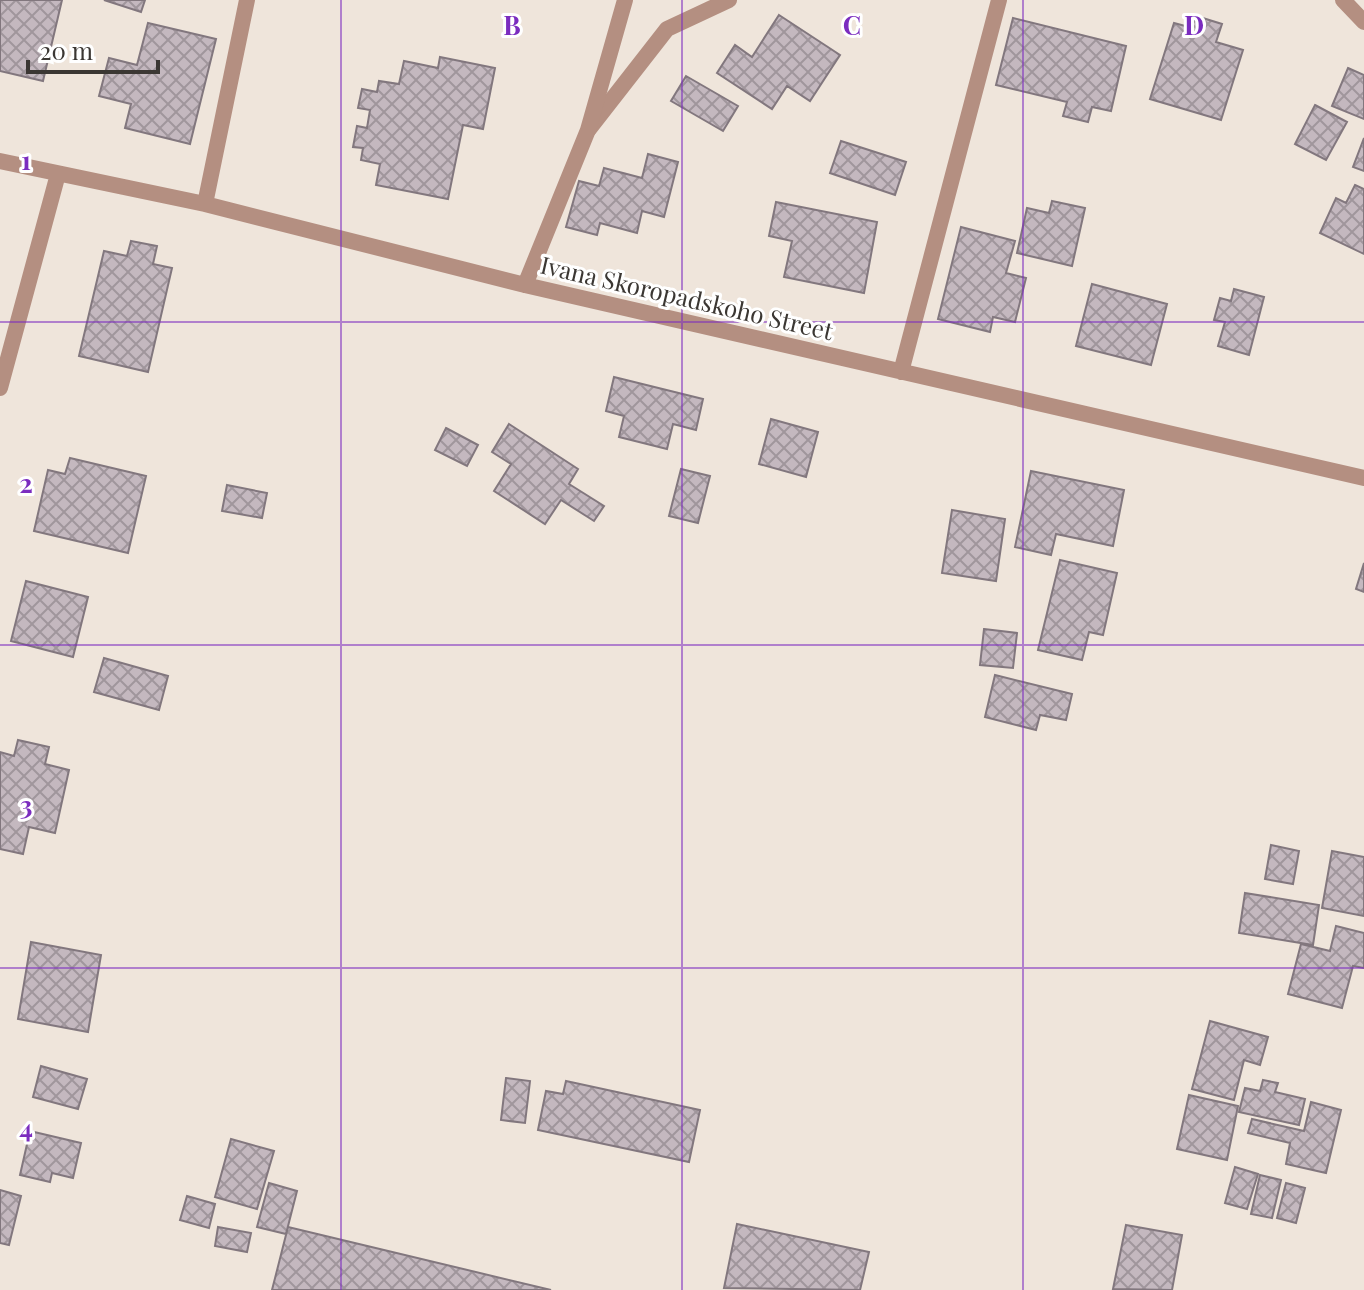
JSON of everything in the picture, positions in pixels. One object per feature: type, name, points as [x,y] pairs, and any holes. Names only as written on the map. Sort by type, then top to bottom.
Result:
[{"type":"street","points":[[205,204],[247,0]]},
{"type":"street","points":[[525,285],[588,130],[625,0]]},
{"type":"street","points":[[588,130],[667,29],[729,0]]},
{"type":"street","points":[[901,372],[999,0]]},
{"type":"street","points":[[1343,0],[1364,22]]},
{"type":"street","name":"Ivana Skoropadskoho Street","points":[[0,161],[205,204],[525,285],[1364,478]]},
{"type":"street","points":[[0,388],[58,174]]},
{"type":"building","points":[[0,0],[62,0],[43,81],[0,71]]},
{"type":"building","points":[[104,0],[145,0],[141,12]]},
{"type":"building","points":[[779,15],[840,55],[810,101],[787,86],[772,109],[717,73],[735,45],[752,57]]},
{"type":"building","points":[[1193,15],[1222,24],[1216,42],[1243,50],[1221,120],[1150,99],[1174,23],[1189,27]]},
{"type":"building","points":[[1013,18],[1126,46],[1111,111],[1092,107],[1088,122],[1063,116],[1067,102],[996,85]]},
{"type":"building","points":[[148,23],[216,39],[190,144],[125,128],[131,104],[99,96],[109,58],[137,65]]},
{"type":"building","points":[[440,57],[495,68],[483,129],[463,125],[448,199],[376,185],[380,164],[361,160],[363,148],[353,147],[357,126],[367,128],[370,110],[358,108],[362,89],[377,92],[379,81],[399,84],[404,61],[438,68]]},
{"type":"building","points":[[1348,68],[1364,75],[1364,119],[1332,106]]},
{"type":"building","points":[[686,76],[738,106],[723,131],[671,101]]},
{"type":"building","points":[[1315,105],[1347,122],[1326,160],[1295,144]]},
{"type":"building","points":[[1364,138],[1364,171],[1353,167]]},
{"type":"building","points":[[841,141],[906,162],[895,195],[830,173]]},
{"type":"building","points":[[648,154],[678,162],[664,217],[642,211],[637,233],[600,223],[597,235],[566,227],[579,181],[599,186],[604,168],[642,178]]},
{"type":"building","points":[[1355,185],[1364,189],[1364,254],[1320,233],[1336,198],[1346,203]]},
{"type":"building","points":[[1052,201],[1085,208],[1072,266],[1017,253],[1027,208],[1049,213]]},
{"type":"building","points":[[776,202],[877,222],[864,293],[784,277],[792,241],[769,236]]},
{"type":"building","points":[[961,227],[1015,241],[1006,273],[1026,278],[1015,322],[993,317],[990,332],[938,319]]},
{"type":"building","points":[[131,241],[157,246],[153,264],[172,268],[148,372],[79,356],[104,251],[127,256]]},
{"type":"building","points":[[1092,284],[1167,304],[1151,365],[1076,346]]},
{"type":"building","points":[[1234,289],[1264,297],[1249,355],[1218,346],[1225,322],[1214,320],[1220,298],[1231,301]]},
{"type":"building","points":[[614,377],[703,399],[696,430],[673,424],[667,449],[619,437],[624,416],[606,411]]},
{"type":"building","points":[[771,419],[818,432],[806,477],[759,464]]},
{"type":"building","points":[[509,424],[578,469],[569,484],[604,506],[594,521],[561,500],[545,524],[494,491],[511,464],[492,452]]},
{"type":"building","points":[[446,428],[478,445],[467,466],[435,450]]},
{"type":"building","points":[[70,458],[146,476],[128,553],[34,531],[48,470],[65,474]]},
{"type":"building","points":[[681,469],[710,476],[698,523],[669,516]]},
{"type":"building","points":[[1031,471],[1124,490],[1113,546],[1056,534],[1051,555],[1015,547]]},
{"type":"building","points":[[227,485],[267,493],[262,518],[222,511]]},
{"type":"building","points":[[952,510],[1005,519],[996,581],[942,573]]},
{"type":"building","points":[[1060,560],[1117,573],[1103,635],[1089,632],[1082,660],[1038,650]]},
{"type":"building","points":[[1364,563],[1364,592],[1356,589]]},
{"type":"building","points":[[26,581],[88,597],[73,657],[11,641]]},
{"type":"building","points":[[984,629],[1017,633],[1013,668],[980,665]]},
{"type":"building","points":[[104,658],[168,676],[159,710],[94,692]]},
{"type":"building","points":[[995,675],[1072,694],[1066,720],[1040,715],[1036,730],[985,717]]},
{"type":"building","points":[[18,740],[49,747],[45,764],[69,770],[55,833],[29,827],[23,854],[0,849],[0,752],[14,756]]},
{"type":"building","points":[[1271,845],[1299,851],[1293,884],[1265,879]]},
{"type":"building","points":[[1332,851],[1364,857],[1364,916],[1322,908]]},
{"type":"building","points":[[1245,893],[1319,905],[1313,945],[1239,933]]},
{"type":"building","points":[[1336,926],[1364,933],[1364,968],[1353,966],[1342,1008],[1288,994],[1301,944],[1330,951]]},
{"type":"building","points":[[31,942],[101,955],[88,1032],[18,1019]]},
{"type":"building","points":[[1210,1021],[1268,1037],[1260,1065],[1244,1060],[1234,1100],[1192,1089]]},
{"type":"building","points":[[41,1066],[87,1079],[78,1109],[33,1097]]},
{"type":"building","points":[[506,1078],[530,1081],[525,1123],[501,1120]]},
{"type":"building","points":[[1263,1080],[1278,1083],[1275,1092],[1305,1099],[1299,1125],[1239,1112],[1245,1088],[1260,1091]]},
{"type":"building","points":[[566,1081],[700,1110],[689,1162],[538,1130],[546,1091],[563,1094]]},
{"type":"building","points":[[1189,1095],[1238,1106],[1227,1160],[1177,1149]]},
{"type":"building","points":[[1311,1102],[1341,1110],[1326,1173],[1286,1164],[1290,1143],[1248,1133],[1252,1119],[1304,1131]]},
{"type":"building","points":[[30,1131],[81,1143],[73,1178],[52,1173],[50,1182],[20,1175]]},
{"type":"building","points":[[231,1139],[274,1151],[257,1209],[215,1197]]},
{"type":"building","points":[[1235,1167],[1258,1174],[1247,1209],[1225,1203]]},
{"type":"building","points":[[1260,1175],[1281,1180],[1272,1218],[1251,1214]]},
{"type":"building","points":[[269,1183],[297,1191],[286,1234],[257,1227]]},
{"type":"building","points":[[1286,1183],[1305,1188],[1296,1223],[1277,1218]]},
{"type":"building","points":[[0,1190],[21,1196],[9,1245],[0,1243]]},
{"type":"building","points":[[187,1196],[215,1204],[209,1228],[180,1220]]},
{"type":"building","points":[[737,1224],[869,1252],[860,1290],[724,1288]]},
{"type":"building","points":[[1126,1225],[1182,1235],[1172,1290],[1113,1289]]},
{"type":"building","points":[[218,1227],[251,1233],[247,1252],[215,1246]]},
{"type":"building","points":[[288,1227],[551,1290],[272,1290]]}]
